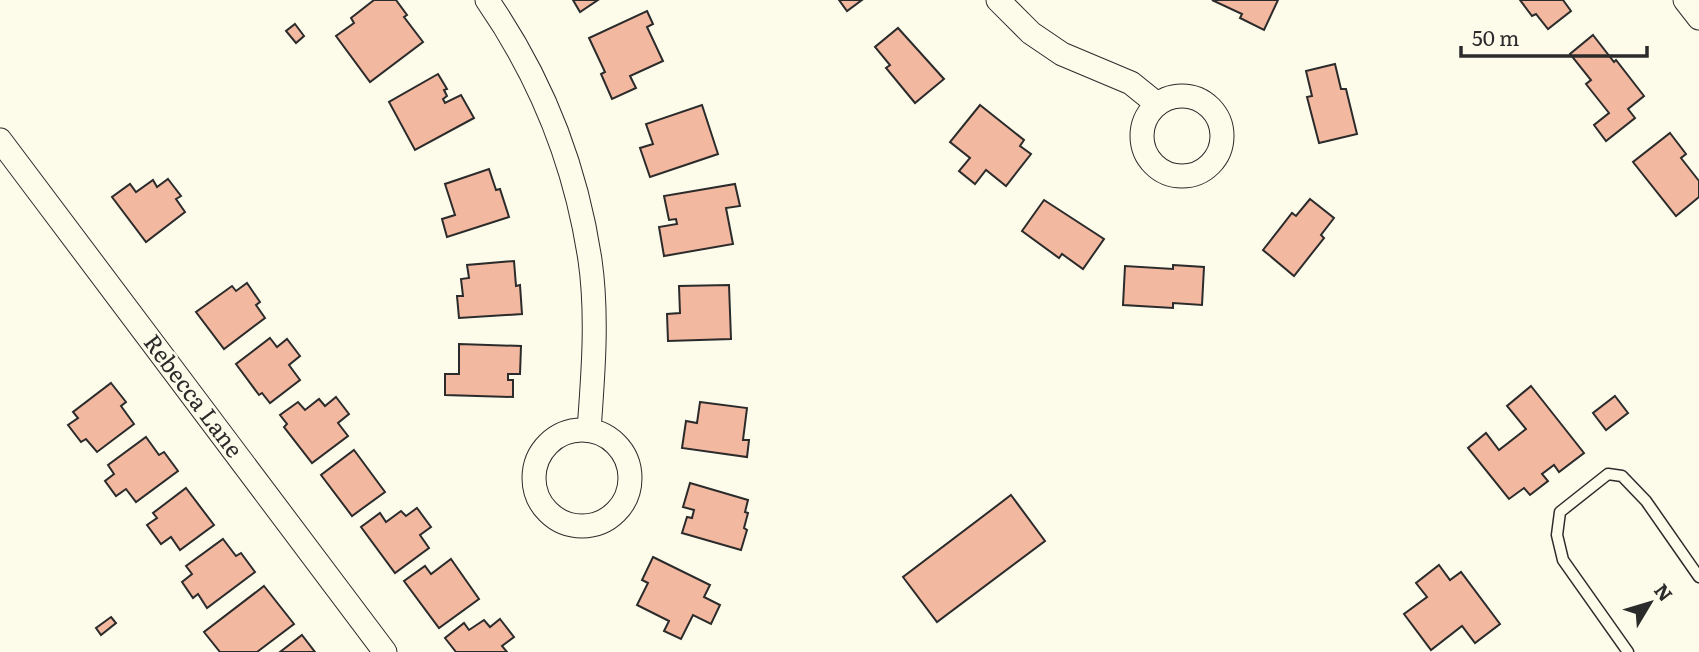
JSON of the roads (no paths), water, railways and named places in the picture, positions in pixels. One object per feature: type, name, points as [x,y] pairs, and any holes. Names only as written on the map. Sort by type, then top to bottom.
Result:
[{"type":"street","points":[[487,0],[509,32],[552,119],[569,166],[582,215],[590,263],[594,360],[589,430]]},
{"type":"street","points":[[998,0],[1031,33],[1062,54],[1131,83],[1157,104]]},
{"type":"street","points":[[1685,0],[1699,18]]},
{"type":"street","name":"Rebecca Lane","points":[[0,140],[386,652]]},
{"type":"street","points":[[589,430],[605,436],[622,453],[629,477],[627,494],[619,508],[607,519],[591,525],[575,525],[559,520],[546,510],[537,495],[534,479],[536,463],[544,448],[556,437],[572,431],[589,430]]},
{"type":"lane","points":[[1628,652],[1563,560],[1558,535],[1560,512],[1608,474],[1622,476],[1646,501],[1699,577]]}]
